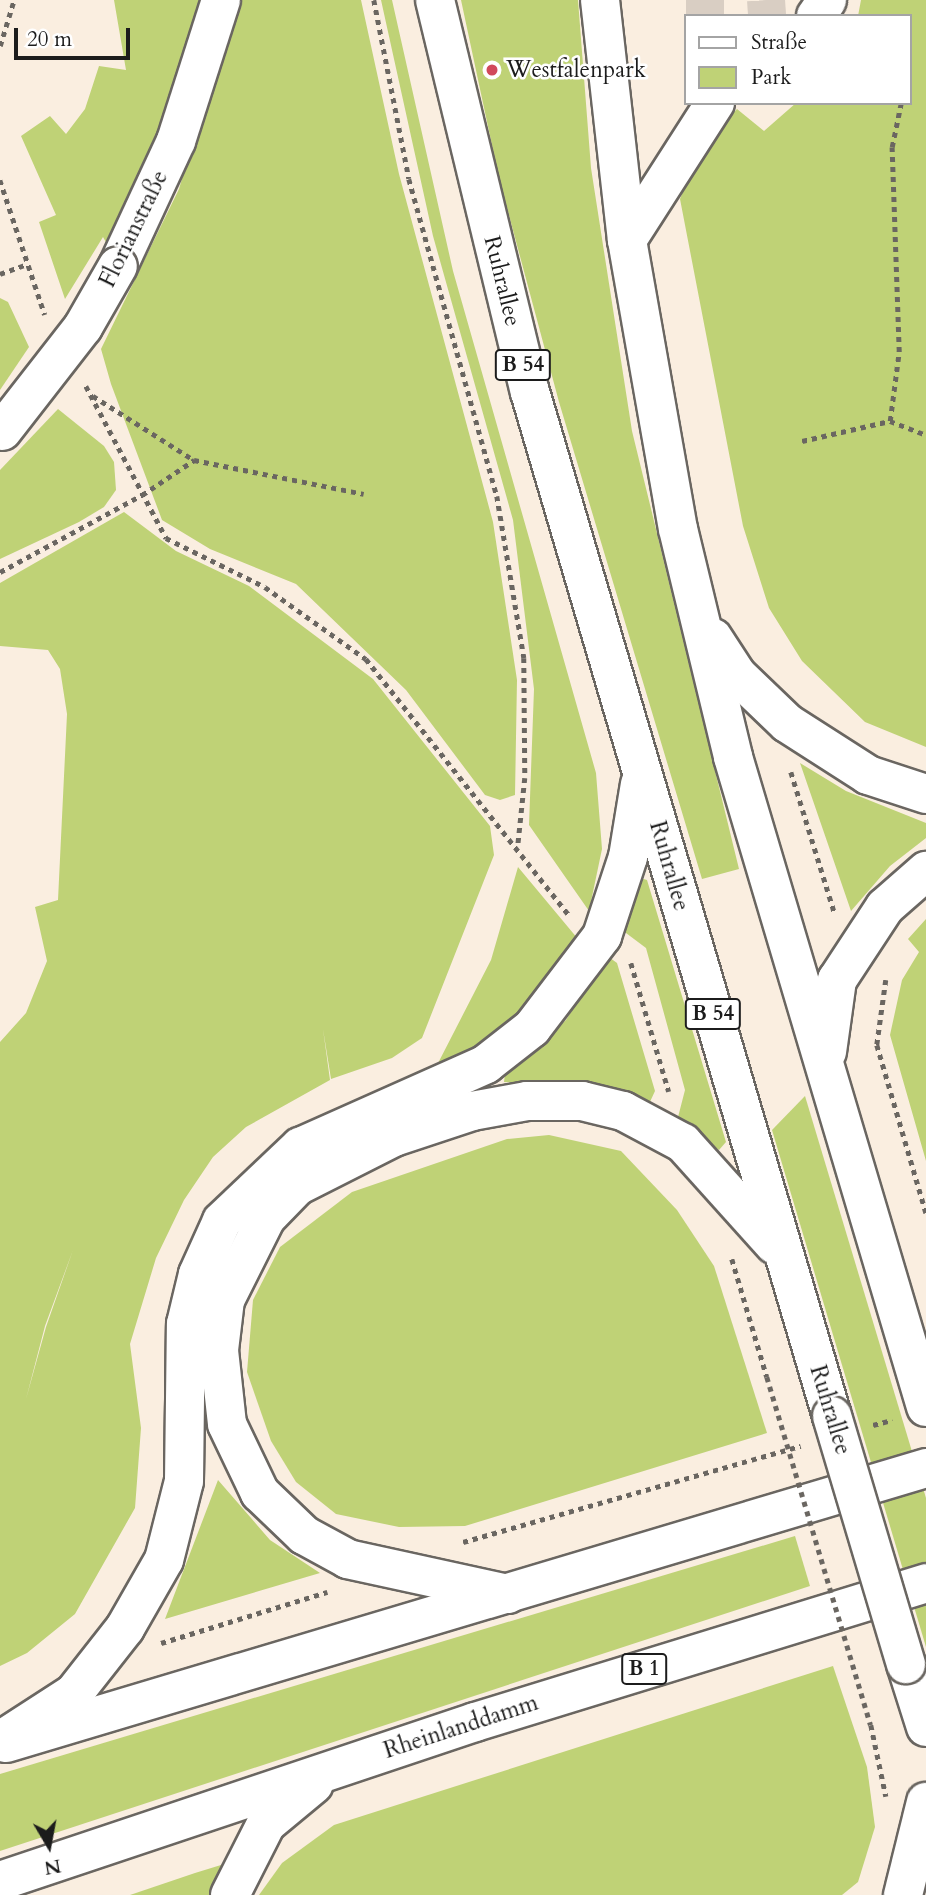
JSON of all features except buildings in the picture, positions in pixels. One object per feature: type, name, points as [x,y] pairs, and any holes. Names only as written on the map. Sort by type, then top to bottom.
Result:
[{"type":"main road","name":"Florianstraße","points":[[1,432],[83,327],[118,266],[176,141],[221,0]]},
{"type":"main road","name":"Ruhrallee","points":[[435,0],[530,392],[786,1263],[923,1717]]},
{"type":"main road","points":[[600,0],[627,240],[697,607],[829,1086],[905,1336],[913,1412]]},
{"type":"main road","points":[[627,240],[668,170],[711,105]]},
{"type":"main road","points":[[697,607],[737,674],[778,716],[868,775],[926,794]]},
{"type":"main road","points":[[0,1742],[74,1693],[125,1628],[164,1560],[182,1503],[186,1324],[198,1274],[222,1222],[300,1147],[486,1064],[532,1028],[602,936],[628,857],[639,765]]},
{"type":"main road","points":[[829,1086],[826,1044],[837,980],[885,907],[926,872]]},
{"type":"main road","points":[[508,1594],[348,1559],[304,1535],[261,1493],[235,1448],[222,1403],[219,1350],[225,1300],[244,1252],[297,1186],[394,1137],[472,1111],[527,1101],[582,1101],[623,1111],[682,1143],[786,1263]]},
{"type":"main road","points":[[0,1742],[508,1594],[926,1468]]},
{"type":"main road","name":"Rheinlanddamm","points":[[0,1881],[362,1759],[926,1583]]},
{"type":"main road","points":[[230,1895],[276,1815],[295,1795],[362,1759]]},
{"type":"main road","points":[[903,1895],[926,1802]]},
{"type":"path","points":[[0,46],[14,0]]},
{"type":"path","points":[[374,0],[409,179],[498,496],[524,658],[525,778],[518,847]]},
{"type":"path","points":[[890,421],[899,352],[892,147],[901,105]]},
{"type":"path","points":[[0,180],[25,265],[0,274]]},
{"type":"path","points":[[364,494],[194,460],[93,396],[166,538],[265,587],[366,659],[518,847],[572,920]]},
{"type":"path","points":[[802,441],[890,421],[926,435]]},
{"type":"path","points":[[0,572],[142,495],[194,460]]},
{"type":"path","points":[[626,948],[670,1088]]},
{"type":"path","points":[[728,1243],[871,1725]]},
{"type":"path","points":[[859,1429],[913,1412]]},
{"type":"path","points":[[448,1546],[806,1445]]},
{"type":"path","points":[[125,1628],[161,1643],[174,1639],[331,1590],[348,1559]]},
{"type":"green space","points":[[114,0],[201,0],[176,95],[141,175],[107,244],[103,237],[65,299],[39,222],[56,215],[21,136],[50,116],[66,134],[85,109],[99,66],[126,70]]},
{"type":"green space","points":[[234,0],[361,0],[399,174],[493,522],[517,680],[515,795],[500,800],[485,795],[406,690],[296,584],[210,549],[162,520],[111,384],[101,349],[179,189]]},
{"type":"green space","points":[[381,0],[392,0],[453,271],[596,773],[602,849],[589,911],[529,825],[534,689],[513,520],[433,236]]},
{"type":"green space","points":[[461,0],[578,0],[591,168],[632,431],[739,869],[702,879],[559,402],[499,178]]},
{"type":"green space","points":[[861,0],[926,0],[926,747],[865,722],[802,661],[769,608],[743,526],[680,199],[701,146],[737,109],[764,131],[794,105],[912,105],[912,14],[858,14]]},
{"type":"green space","points":[[0,298],[8,302],[29,347],[0,390]]},
{"type":"green space","points":[[58,409],[104,446],[114,462],[116,490],[104,507],[79,522],[0,559],[0,470]]},
{"type":"green space","points":[[124,512],[176,551],[249,586],[373,679],[490,826],[494,855],[422,1038],[392,1058],[331,1079],[323,1029],[330,1080],[246,1127],[213,1157],[184,1200],[156,1258],[130,1344],[141,1428],[135,1508],[75,1614],[27,1653],[0,1666],[0,1042],[26,1013],[47,961],[35,907],[58,900],[67,714],[60,669],[48,650],[0,646],[0,583]],"holes":[[[73,1250],[46,1327],[26,1399],[45,1326]]]},
{"type":"green space","points":[[800,763],[846,791],[926,823],[926,838],[890,866],[851,911]]},
{"type":"green space","points":[[518,867],[578,939],[530,1009],[485,1045],[434,1071],[491,960]]},
{"type":"green space","points":[[640,878],[647,880],[726,1142],[719,1150],[677,1121],[685,1090],[646,948],[618,927]]},
{"type":"green space","points":[[926,919],[926,1161],[890,1035],[902,980],[919,952],[908,939]]},
{"type":"green space","points":[[606,955],[617,963],[655,1091],[649,1104],[592,1085],[504,1082],[505,1074],[566,1020]]},
{"type":"green space","points":[[805,1096],[926,1498],[926,1647],[772,1130]]},
{"type":"green space","points":[[549,1135],[621,1151],[677,1210],[714,1266],[767,1433],[465,1526],[399,1527],[336,1514],[296,1482],[271,1441],[247,1372],[253,1300],[280,1247],[352,1192],[507,1139]]},
{"type":"green space","points":[[218,1480],[270,1540],[320,1573],[165,1619]]},
{"type":"green space","points":[[795,1536],[810,1586],[0,1851],[0,1774]]},
{"type":"green space","points":[[833,1666],[867,1767],[875,1827],[858,1882],[842,1895],[259,1895],[282,1863],[334,1825]]},
{"type":"green space","points":[[234,1861],[216,1895],[130,1895],[195,1873]]},
{"type":"tunnel","points":[[705,0],[705,14]]},
{"type":"tunnel","points":[[766,0],[767,14]]},
{"type":"place","name":"Westfalenpark","points":[[492,70]]}]
